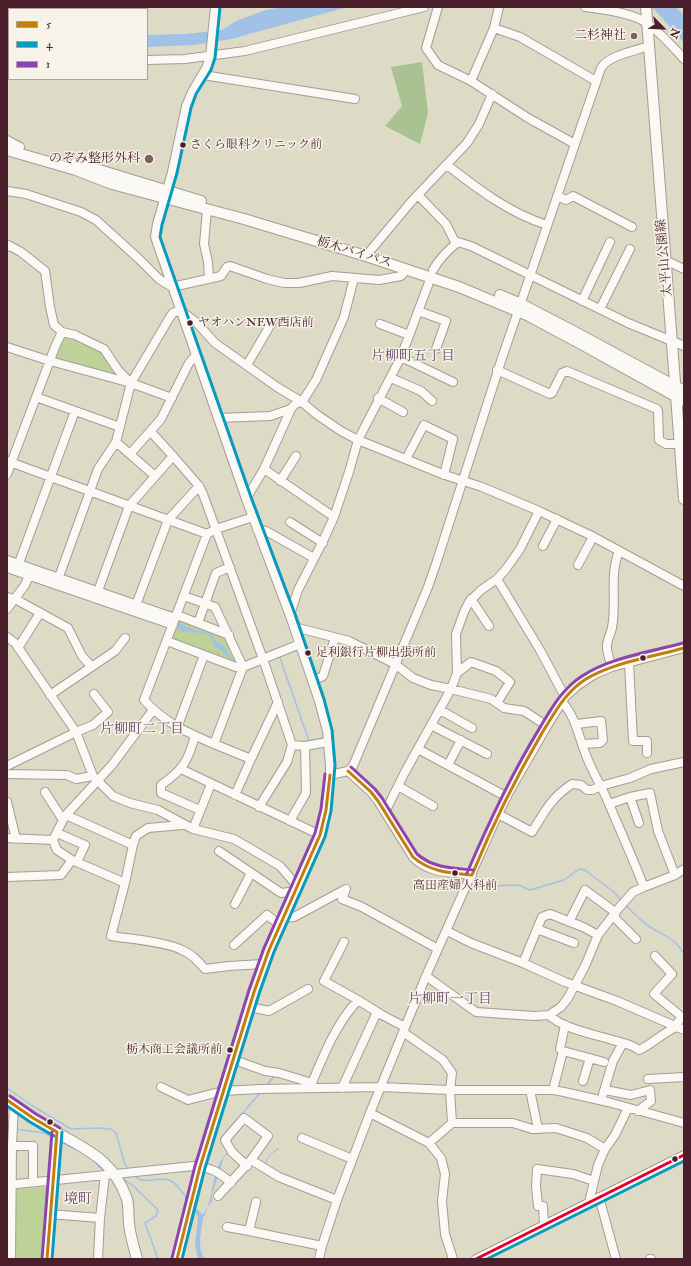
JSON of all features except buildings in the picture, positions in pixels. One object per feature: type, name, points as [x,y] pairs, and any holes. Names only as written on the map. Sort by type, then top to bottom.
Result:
[{"type":"main road","name":"太平山公園線","points":[[646,7],[672,342],[680,394],[680,444],[684,499]]},
{"type":"main road","name":"栃木バイパス","points":[[7,147],[76,170],[112,184],[166,194],[370,250],[432,274],[475,293],[519,308],[586,346],[680,394]]},
{"type":"main road","name":"栃木バイパス","points":[[7,147],[20,147],[166,194],[207,209],[407,269],[432,274]]},
{"type":"main road","points":[[11,1103],[57,1132],[81,1145],[103,1161],[109,1174],[121,1186],[127,1201],[131,1239],[137,1259]]},
{"type":"street","points":[[148,60],[185,59],[275,44],[424,7]]},
{"type":"street","points":[[438,7],[426,48],[438,65],[471,80],[528,118],[575,144]]},
{"type":"street","points":[[471,80],[494,28],[499,7]]},
{"type":"street","points":[[585,7],[611,11],[647,20],[684,59]]},
{"type":"street","points":[[176,1259],[200,1167],[232,1059],[263,964],[320,835],[326,810],[330,775],[328,742],[324,720],[313,681],[246,499],[155,236],[156,224],[166,194],[186,106],[192,92],[203,75],[210,55],[215,9]]},
{"type":"street","points":[[494,28],[520,37],[596,81]]},
{"type":"street","points":[[330,775],[348,771],[356,758],[428,587],[498,370],[601,68],[608,61],[649,46]]},
{"type":"street","points":[[203,75],[355,98]]},
{"type":"street","points":[[370,250],[418,195],[467,143],[479,124],[492,94]]},
{"type":"street","points":[[447,165],[507,208],[532,220],[547,225]]},
{"type":"street","points":[[7,190],[26,194],[82,212],[96,220],[160,279],[172,287],[221,276],[227,267],[230,266],[267,279],[284,283],[299,283],[332,276],[379,280],[401,276],[407,269]]},
{"type":"street","points":[[418,195],[446,224],[456,244]]},
{"type":"street","points":[[557,196],[566,200],[574,196],[632,227]]},
{"type":"street","points":[[207,209],[204,244],[208,262],[209,279]]},
{"type":"street","points":[[290,616],[298,590],[323,543],[334,517],[358,440],[378,398],[391,378],[401,358],[432,274],[448,251],[458,242],[471,246],[600,309],[684,346]]},
{"type":"street","points":[[582,300],[610,242]]},
{"type":"street","points":[[7,246],[8,245],[21,252],[46,271],[50,307],[54,325],[62,332],[75,335],[104,349],[118,370],[131,383]]},
{"type":"street","points":[[600,309],[630,249]]},
{"type":"street","points":[[665,260],[684,269]]},
{"type":"street","points":[[246,499],[264,470],[291,409],[295,404],[302,402],[316,380],[344,317],[354,278]]},
{"type":"street","points":[[180,310],[197,322],[215,343],[302,402],[316,414],[341,431],[358,440],[444,475],[482,487],[557,519],[684,586]]},
{"type":"street","points":[[57,581],[102,462],[116,442],[131,383],[170,317],[173,313],[180,310]]},
{"type":"street","points":[[418,311],[446,322],[436,349]]},
{"type":"street","points":[[247,365],[272,322]]},
{"type":"street","points":[[380,324],[409,335]]},
{"type":"street","points":[[7,474],[9,462],[62,332]]},
{"type":"street","points":[[8,349],[50,362],[131,383],[172,398]]},
{"type":"street","points":[[130,454],[161,419],[189,364],[196,355]]},
{"type":"street","points":[[401,358],[453,382]]},
{"type":"street","points":[[498,370],[550,394],[552,393],[562,373],[567,371],[657,409],[659,440],[666,444],[680,444]]},
{"type":"street","points":[[391,378],[421,391],[432,401]]},
{"type":"street","points":[[36,397],[120,427]]},
{"type":"street","points":[[378,398],[403,412]]},
{"type":"street","points":[[218,418],[270,416],[291,409]]},
{"type":"street","points":[[19,563],[75,411]]},
{"type":"street","points":[[406,459],[424,425],[453,439],[444,475]]},
{"type":"street","points":[[150,432],[173,456],[198,486],[230,567],[263,658],[292,745],[287,762],[259,807]]},
{"type":"street","points":[[116,442],[155,476]]},
{"type":"street","points":[[96,595],[129,506],[173,456]]},
{"type":"street","points":[[280,481],[296,456]]},
{"type":"street","points":[[9,462],[207,534]]},
{"type":"street","points":[[264,470],[334,517]]},
{"type":"street","points":[[136,605],[168,520],[198,486]]},
{"type":"street","points":[[385,812],[440,710],[457,673],[456,634],[464,612],[471,599],[497,579],[506,569],[520,549],[539,511]]},
{"type":"street","points":[[251,759],[177,728],[153,710],[144,700],[207,534],[216,529],[253,517]]},
{"type":"street","points":[[543,546],[557,519]]},
{"type":"street","points":[[290,522],[323,543]]},
{"type":"street","points":[[257,529],[266,531],[314,558]]},
{"type":"street","points":[[578,565],[593,537]]},
{"type":"street","points":[[612,668],[607,649],[607,640],[611,630],[614,610],[612,590],[615,562],[620,551]]},
{"type":"street","points":[[7,560],[19,563],[30,572]]},
{"type":"street","points":[[198,623],[216,573],[230,567]]},
{"type":"street","points":[[7,568],[30,572],[96,595],[175,619],[198,623],[229,635]]},
{"type":"street","points":[[7,608],[11,598],[25,585],[30,572]]},
{"type":"street","points":[[497,579],[540,650],[576,724],[587,759],[601,786],[644,887]]},
{"type":"street","points":[[96,595],[136,605],[175,619]]},
{"type":"street","points":[[184,596],[216,607],[243,667],[214,744]]},
{"type":"street","points":[[11,598],[68,628],[82,656],[91,666]]},
{"type":"street","points":[[471,599],[488,626]]},
{"type":"street","points":[[18,648],[40,612]]},
{"type":"street","points":[[294,627],[354,644],[395,664],[413,678],[431,685],[451,688],[490,699],[504,708],[524,711],[547,726]]},
{"type":"street","points":[[7,637],[15,643],[76,732],[95,779],[112,796],[130,803],[158,810],[183,825],[193,829],[234,839],[280,866],[297,889]]},
{"type":"street","points":[[50,695],[115,651],[125,638]]},
{"type":"street","points":[[313,681],[323,676],[335,638]]},
{"type":"street","points":[[167,641],[236,667],[243,667],[300,644]]},
{"type":"street","points":[[319,1259],[337,1200],[352,1159],[426,976],[498,814],[563,699],[586,679],[612,668],[684,648]]},
{"type":"street","points":[[177,728],[204,655]]},
{"type":"street","points":[[457,673],[471,662],[496,671],[510,682],[497,703]]},
{"type":"street","points":[[629,663],[633,741],[646,741],[647,753]]},
{"type":"street","points":[[7,766],[93,724],[108,712],[94,694]]},
{"type":"street","points":[[235,795],[278,702]]},
{"type":"street","points":[[126,882],[75,861],[58,850],[55,836],[65,818],[95,779],[112,765],[153,710]]},
{"type":"street","points":[[440,710],[472,728]]},
{"type":"street","points":[[576,724],[601,721],[603,740],[600,743],[582,744]]},
{"type":"street","points":[[431,725],[487,754]]},
{"type":"street","points":[[195,736],[191,752],[181,770],[161,785],[161,793],[200,810]]},
{"type":"street","points":[[448,765],[461,740]]},
{"type":"street","points":[[292,745],[305,746],[328,742]]},
{"type":"street","points":[[290,821],[306,793],[305,746]]},
{"type":"street","points":[[418,749],[507,797]]},
{"type":"street","points":[[498,814],[532,832],[546,808],[572,784],[581,785],[587,790],[592,790],[630,778],[651,769],[684,762]]},
{"type":"street","points":[[181,770],[320,835]]},
{"type":"street","points":[[348,771],[371,792],[413,857],[420,864],[437,871],[472,875]]},
{"type":"street","points":[[7,774],[68,775],[76,779],[95,779]]},
{"type":"street","points":[[193,829],[211,784]]},
{"type":"street","points":[[398,786],[433,806]]},
{"type":"street","points":[[45,792],[65,818],[133,845]]},
{"type":"street","points":[[609,804],[630,797],[650,793],[658,831],[675,875]]},
{"type":"street","points":[[630,797],[639,823]]},
{"type":"street","points":[[7,802],[16,839]]},
{"type":"street","points":[[183,825],[148,828],[136,836],[126,882],[111,936],[165,945],[183,950],[194,957],[205,969],[263,964]]},
{"type":"street","points":[[7,838],[16,839],[55,836],[85,845],[75,861],[61,875],[7,878]]},
{"type":"street","points":[[219,852],[281,893],[297,889]]},
{"type":"street","points":[[426,976],[476,1012],[534,1016],[549,1015],[561,1007],[568,998],[585,966],[598,935],[615,912],[633,892],[675,875],[684,869]]},
{"type":"street","points":[[236,904],[251,873]]},
{"type":"street","points":[[234,945],[266,915],[281,922],[294,917],[346,889],[342,899],[362,907],[438,950]]},
{"type":"street","points":[[569,922],[585,890],[615,912]]},
{"type":"street","points":[[615,912],[615,918],[636,939]]},
{"type":"street","points":[[523,963],[542,916],[550,914],[598,935]]},
{"type":"street","points":[[537,928],[574,944]]},
{"type":"street","points":[[447,931],[471,943],[523,963],[574,986],[617,1001],[679,1028]]},
{"type":"street","points":[[344,942],[324,981],[358,1000],[404,1029],[443,1060],[452,1073],[450,1090],[452,1123]]},
{"type":"street","points":[[655,956],[672,974],[654,994],[682,1017],[679,1028]]},
{"type":"street","points":[[249,1007],[269,1011],[308,989]]},
{"type":"street","points":[[312,1086],[336,1030],[358,1000]]},
{"type":"street","points":[[342,1088],[377,1012]]},
{"type":"street","points":[[549,1015],[555,1021],[565,1025],[623,1043],[639,1050],[648,1046],[670,1030],[679,1028]]},
{"type":"street","points":[[553,1090],[563,1051],[560,1049],[565,1025]]},
{"type":"street","points":[[600,1101],[613,1061],[623,1043]]},
{"type":"street","points":[[563,1051],[604,1062]]},
{"type":"street","points":[[583,1081],[590,1058]]},
{"type":"street","points":[[232,1059],[265,1072],[279,1074],[312,1086]]},
{"type":"street","points":[[648,1079],[684,1077]]},
{"type":"street","points":[[161,1087],[188,1100],[223,1091],[312,1086],[450,1090],[553,1090],[684,1123]]},
{"type":"street","points":[[530,1090],[538,1129]]},
{"type":"street","points":[[604,1090],[631,1095],[650,1090],[651,1101],[638,1111]]},
{"type":"street","points":[[11,1103],[12,1146],[9,1184],[11,1259]]},
{"type":"street","points":[[589,1202],[598,1165],[605,1149],[621,1126],[628,1108]]},
{"type":"street","points":[[370,1113],[429,1143],[437,1152],[444,1167],[445,1183],[442,1213],[445,1234],[453,1259]]},
{"type":"street","points":[[218,1196],[249,1163],[268,1136],[244,1118],[225,1140],[232,1152],[249,1163],[279,1177],[337,1200]]},
{"type":"street","points":[[429,1143],[452,1123],[513,1123],[532,1129],[556,1128],[566,1130],[587,1138],[605,1149]]},
{"type":"street","points":[[47,1259],[49,1214],[57,1132]]},
{"type":"street","points":[[302,1138],[352,1159]]},
{"type":"street","points":[[12,1146],[33,1146],[33,1182]]},
{"type":"street","points":[[476,1259],[684,1155]]},
{"type":"street","points":[[9,1184],[53,1181],[186,1167],[210,1168],[220,1173],[231,1183]]},
{"type":"street","points":[[544,1225],[542,1206],[538,1206],[536,1186],[537,1169],[572,1174],[594,1181]]},
{"type":"street","points":[[98,1259],[100,1218],[109,1174]]},
{"type":"street","points":[[599,1197],[616,1259]]},
{"type":"street","points":[[249,1231],[256,1202]]},
{"type":"street","points":[[49,1214],[100,1218]]},
{"type":"street","points":[[227,1227],[322,1246]]},
{"type":"green space","points":[[422,62],[428,113],[420,144],[385,126],[402,106],[391,67]]},
{"type":"green space","points":[[64,336],[75,338],[104,352],[120,375],[118,378],[56,361],[54,358]]},
{"type":"green space","points":[[179,617],[226,635],[235,659],[232,663],[175,641],[172,635]]},
{"type":"green space","points":[[48,1188],[43,1259],[13,1259],[14,1192],[16,1189]]},
{"type":"water","points":[[282,7],[348,7],[231,39],[194,45],[148,47],[148,35],[186,34],[222,30],[236,21],[266,10]]},
{"type":"water","points":[[649,7],[676,7],[684,15],[684,43],[655,10]]},
{"type":"water","points":[[186,627],[211,634],[214,640],[225,648],[232,659],[224,654],[223,651],[215,647],[209,635],[186,631],[184,630]]},
{"type":"water","points":[[273,1076],[274,1078],[222,1138],[232,1156],[263,1166],[270,1154],[278,1148],[279,1149],[271,1154],[264,1167],[261,1169],[231,1157],[228,1154],[224,1157],[212,1195],[212,1202],[208,1206],[203,1217],[200,1244],[202,1255],[205,1259],[198,1259],[195,1244],[198,1217],[195,1213],[198,1210],[203,1215],[207,1208],[218,1166],[222,1159],[227,1153],[220,1139]]},
{"type":"waterway","points":[[170,620],[184,629]]},
{"type":"waterway","points":[[279,655],[309,741],[322,738]]},
{"type":"waterway","points":[[475,880],[489,886],[518,885],[530,890],[564,880],[579,869],[585,870],[614,892],[621,900]]},
{"type":"waterway","points":[[625,904],[647,925],[673,940],[684,954]]},
{"type":"waterway","points":[[7,1088],[31,1105],[71,1129],[111,1129],[116,1133],[125,1165],[130,1170]]},
{"type":"waterway","points":[[15,1129],[44,1133],[54,1138]]},
{"type":"waterway","points":[[59,1141],[79,1151]]},
{"type":"waterway","points":[[94,1160],[99,1167],[104,1169]]},
{"type":"waterway","points":[[135,1176],[139,1179],[147,1181],[160,1179],[172,1181],[188,1200]]},
{"type":"waterway","points":[[122,1178],[132,1185],[158,1210],[156,1216],[145,1223],[158,1259]]},
{"type":"waterway","points":[[192,1205],[199,1213]]},
{"type":"transit line","name":"4","points":[[182,1259],[205,1168],[259,994],[274,952],[325,837],[331,811],[335,765],[332,730],[324,699],[295,614],[251,497],[160,237],[177,173],[191,108],[196,94],[211,70],[215,58],[220,7]]},
{"type":"transit line","name":"1","points":[[467,873],[509,782],[529,746],[563,693],[575,681],[593,669],[631,656],[683,643]]},
{"type":"transit line","name":"5","points":[[472,875],[522,768],[556,711],[572,690],[586,679],[609,668],[634,660],[684,648]]},
{"type":"transit line","name":"1","points":[[351,767],[375,789],[382,798],[417,854],[423,859],[436,865],[473,870]]},
{"type":"transit line","name":"5","points":[[348,771],[371,792],[378,801],[413,857],[433,869],[472,875]]},
{"type":"transit line","name":"1","points":[[172,1258],[195,1166],[249,990],[264,948],[315,833],[321,809],[325,774]]},
{"type":"transit line","name":"5","points":[[177,1259],[200,1167],[254,992],[269,950],[320,835],[326,810],[330,775]]},
{"type":"transit line","name":"1","points":[[10,1096],[60,1128]]},
{"type":"transit line","name":"5","points":[[7,1100],[57,1132]]},
{"type":"transit line","name":"4","points":[[7,1106],[54,1136]]},
{"type":"transit line","name":"1","points":[[42,1259],[52,1132]]},
{"type":"transit line","name":"5","points":[[47,1259],[57,1132]]},
{"type":"transit line","name":"4","points":[[52,1259],[62,1132]]},
{"type":"transit line","points":[[476,1259],[684,1155]]},
{"type":"transit line","name":"4","points":[[487,1259],[684,1161]]},
{"type":"place","name":"二杉神社","points":[[634,36]]},
{"type":"place","name":"さくら眼科クリニック前","points":[[183,145]]},
{"type":"place","name":"のぞみ整形外科","points":[[149,159]]},
{"type":"place","name":"ヤオハンNEW西店前","points":[[190,323]]},
{"type":"place","name":"足利銀行片柳出張所前","points":[[308,653]]},
{"type":"place","name":"高田産婦人科前","points":[[455,873]]},
{"type":"place","name":"栃木商工会議所前","points":[[230,1050]]},
{"type":"district","name":"片柳町五丁目","points":[[413,357]]},
{"type":"district","name":"片柳町二丁目","points":[[142,730]]},
{"type":"district","name":"片柳町一丁目","points":[[450,1000]]},
{"type":"district","name":"境町","points":[[78,1200]]}]
